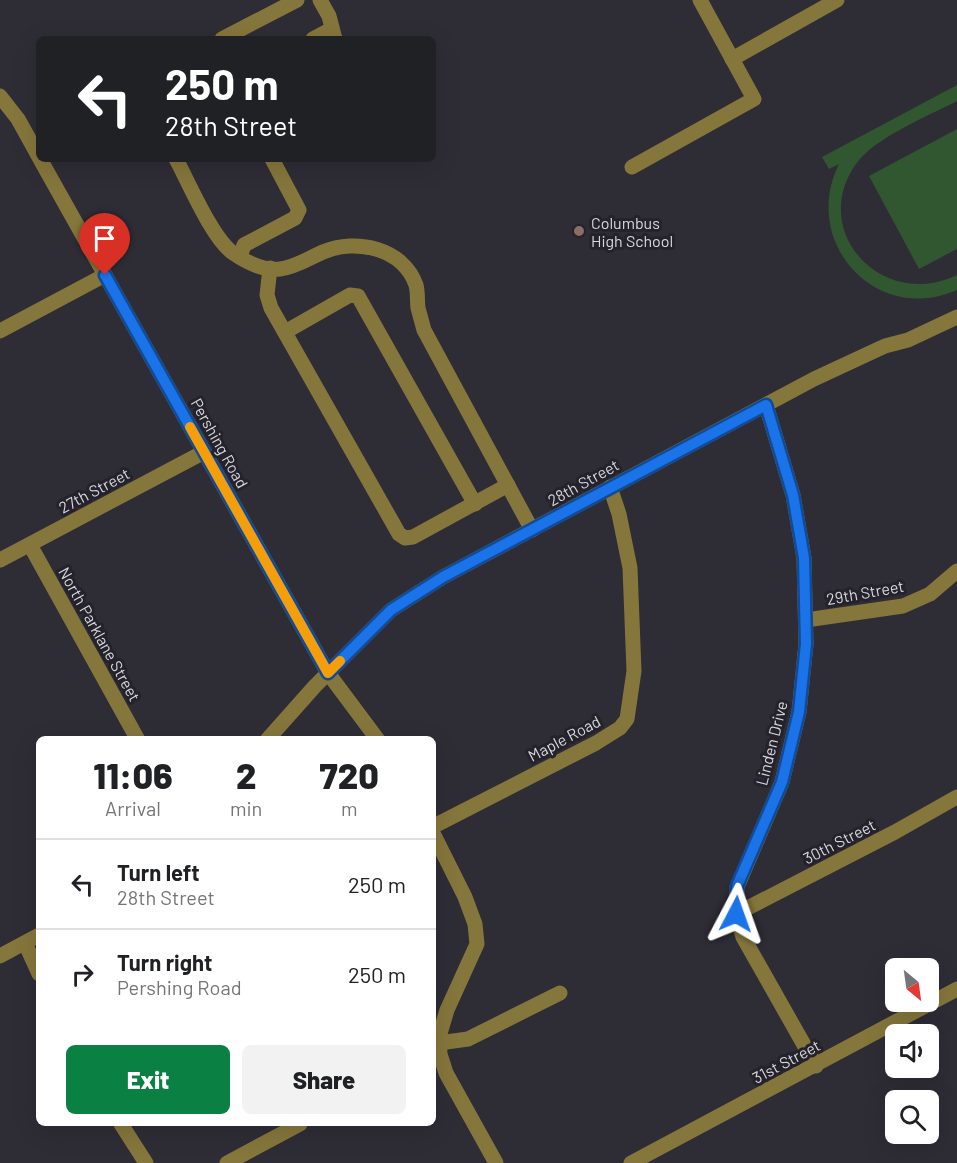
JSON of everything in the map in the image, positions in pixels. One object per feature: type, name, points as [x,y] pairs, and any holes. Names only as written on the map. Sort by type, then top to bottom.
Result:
[{"type":"street","points":[[228,36],[297,0]]},
{"type":"street","points":[[320,0],[329,16],[334,34]]},
{"type":"street","points":[[632,167],[754,99],[700,0]]},
{"type":"street","points":[[732,58],[837,0]]},
{"type":"street","name":"Pershing Road","points":[[0,96],[34,137]]},
{"type":"street","name":"Pershing Road","points":[[42,162],[328,673],[375,736]]},
{"type":"street","points":[[178,162],[215,232],[231,252],[255,266],[279,269],[349,245],[381,250],[405,265],[416,286],[418,308],[424,330],[532,530]]},
{"type":"street","points":[[240,257],[244,245],[295,218],[298,214],[299,210],[274,162]]},
{"type":"street","points":[[270,268],[267,295],[271,308],[399,534],[405,538],[413,537],[508,485]]},
{"type":"street","points":[[0,331],[105,275]]},
{"type":"street","points":[[285,332],[350,295],[358,296],[475,504]]},
{"type":"street","name":"28th Street","points":[[271,736],[328,673],[391,610],[443,577],[766,405],[885,346],[908,340],[957,317]]},
{"type":"street","name":"Linden Drive","points":[[766,405],[793,495],[804,558],[806,644],[799,712],[782,782],[737,886],[736,914],[743,937],[816,1066]]},
{"type":"street","name":"27th Street","points":[[0,560],[204,452]]},
{"type":"street","name":"Maple Road","points":[[436,825],[596,743],[620,728],[627,718],[634,671],[630,568],[619,514],[610,487]]},
{"type":"street","name":"North Parklane Street","points":[[30,545],[136,736]]},
{"type":"street","name":"29th Street","points":[[806,620],[903,606],[930,594],[957,571]]},
{"type":"street","name":"30th Street","points":[[736,914],[895,832],[957,797]]},
{"type":"street","points":[[436,839],[465,897],[475,924],[477,944],[447,1010],[439,1037],[440,1054],[446,1073],[496,1163]]},
{"type":"street","points":[[0,956],[36,937]]},
{"type":"street","points":[[25,943],[36,967]]},
{"type":"street","name":"31st Street","points":[[631,1163],[956,992]]},
{"type":"street","points":[[440,1043],[468,1039],[560,993]]},
{"type":"street","points":[[122,1126],[146,1163]]},
{"type":"street","points":[[227,1163],[296,1126]]},
{"type":"green space","points":[[957,85],[957,101],[902,128],[864,154],[856,164],[844,190],[841,215],[847,238],[861,258],[880,274],[903,282],[929,283],[957,275],[957,290],[927,298],[899,296],[874,287],[853,270],[838,248],[830,222],[830,193],[839,164],[829,169],[822,157]]},
{"type":"green space","points":[[957,129],[957,249],[919,269],[869,176]]},
{"type":"slow traffic","points":[[190,427],[328,673],[340,661]]},
{"type":"place","name":"Columbus High School","points":[[579,231]]},
{"type":"route","points":[[105,275],[328,673],[391,610],[443,577],[766,405],[793,495],[804,558],[806,644],[799,712],[782,782],[737,886],[736,914]]}]
